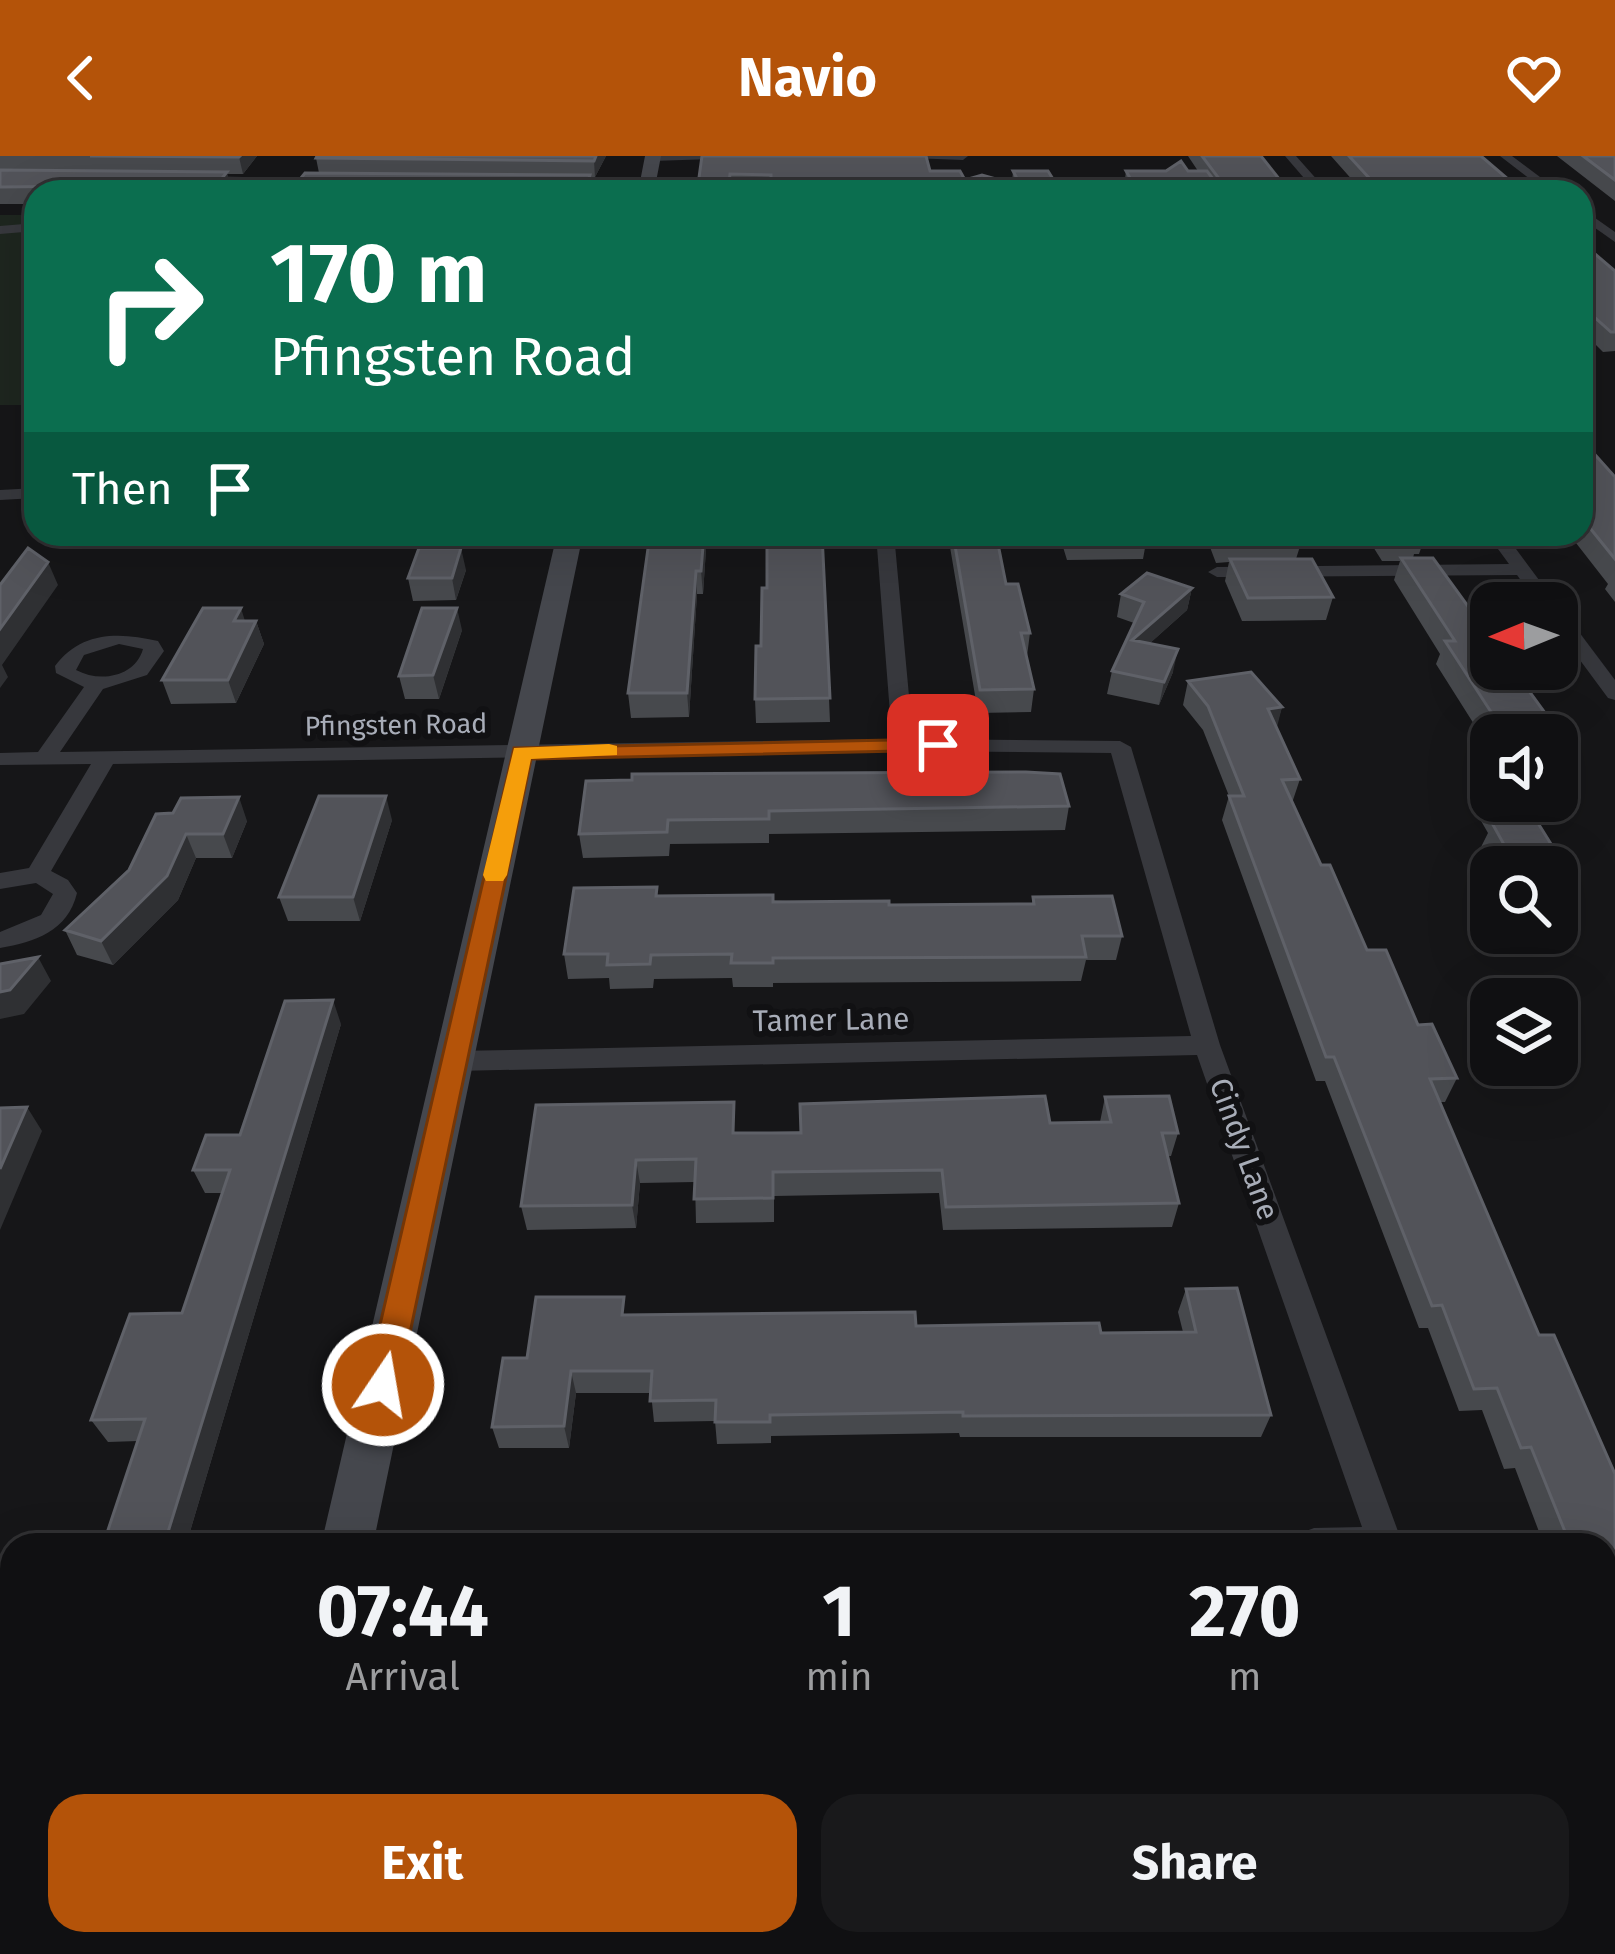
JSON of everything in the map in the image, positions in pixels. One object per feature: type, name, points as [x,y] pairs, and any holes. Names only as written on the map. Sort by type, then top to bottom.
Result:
[{"type":"main road","points":[[350,1533],[567,546]]},
{"type":"street","points":[[872,157],[963,156],[967,174]]},
{"type":"street","points":[[1290,156],[1311,180]]},
{"type":"street","points":[[1505,156],[1538,180]]},
{"type":"street","points":[[653,157],[759,158]]},
{"type":"street","points":[[189,179],[280,180],[290,168]]},
{"type":"street","points":[[1608,227],[1615,238]]},
{"type":"street","points":[[886,546],[903,745]]},
{"type":"street","points":[[1505,546],[1531,582]]},
{"type":"street","points":[[1216,572],[1521,569]]},
{"type":"street","points":[[1578,644],[1615,694]]},
{"type":"street","points":[[45,758],[97,683]]},
{"type":"street","name":"Pfingsten Road","points":[[0,758],[903,745],[1120,747]]},
{"type":"street","name":"Cindy Lane","points":[[1120,747],[1207,1045],[1382,1533]]},
{"type":"street","points":[[37,875],[105,759]]},
{"type":"street","points":[[0,881],[37,875],[60,884],[64,904],[45,924],[0,940]]},
{"type":"street","name":"Tamer Lane","points":[[456,1061],[1207,1045]]},
{"type":"shaded area","points":[[0,215],[24,215],[24,405],[0,405]]},
{"type":"building","points":[[317,156],[596,156],[594,161]]},
{"type":"building","points":[[702,156],[926,156],[930,171],[960,171],[965,180],[771,180],[771,175],[730,174],[729,180],[699,180]]},
{"type":"building","points":[[1202,156],[1261,156],[1280,180],[1220,180]]},
{"type":"building","points":[[1349,156],[1481,156],[1509,180],[1371,180]]},
{"type":"building","points":[[1583,156],[1615,156],[1615,180]]},
{"type":"building","points":[[1181,161],[1188,171],[1207,171],[1214,180],[1131,180],[1126,171],[1166,171]]},
{"type":"building","points":[[0,170],[227,172],[221,180],[24,180],[24,187],[0,187]]},
{"type":"building","points":[[1013,171],[1048,171],[1054,180],[1018,180]]},
{"type":"building","points":[[305,173],[590,175],[588,180],[299,180]]},
{"type":"building","points":[[1593,252],[1615,271],[1615,332],[1593,316]]},
{"type":"building","points":[[1593,452],[1615,477],[1615,559],[1593,532]]},
{"type":"building","points":[[648,546],[703,546],[701,571],[696,571],[687,693],[628,693]]},
{"type":"building","points":[[767,546],[823,546],[830,698],[755,699],[762,588],[767,588]]},
{"type":"building","points":[[955,546],[998,546],[1006,584],[1018,584],[1030,633],[1021,633],[1034,689],[980,690]]},
{"type":"building","points":[[28,548],[48,562],[0,629],[0,585]]},
{"type":"building","points":[[419,548],[461,548],[452,578],[408,578]]},
{"type":"building","points":[[1401,558],[1433,558],[1470,609],[1470,680],[1445,641],[1455,641]]},
{"type":"building","points":[[1230,559],[1312,559],[1333,597],[1248,598]]},
{"type":"building","points":[[1147,573],[1192,588],[1132,640],[1178,649],[1164,682],[1112,671],[1144,602],[1121,594]]},
{"type":"building","points":[[203,608],[241,608],[234,621],[256,621],[228,680],[162,680]]},
{"type":"building","points":[[422,608],[457,608],[433,675],[399,676]]},
{"type":"building","points":[[1251,672],[1282,707],[1268,709],[1300,779],[1282,780],[1321,865],[1330,865],[1367,950],[1386,950],[1418,1025],[1432,1024],[1457,1078],[1430,1079],[1539,1335],[1554,1335],[1615,1474],[1615,1533],[1566,1533],[1531,1447],[1521,1448],[1497,1388],[1474,1389],[1442,1305],[1432,1306],[1334,1057],[1326,1057],[1229,796],[1244,796],[1208,706],[1188,681]]},
{"type":"building","points":[[1477,690],[1528,690],[1546,714],[1492,714]]},
{"type":"building","points":[[632,774],[1060,774],[1069,806],[769,811],[769,819],[668,820],[667,832],[579,834],[586,781],[632,780]]},
{"type":"building","points":[[319,796],[386,796],[353,897],[279,897]]},
{"type":"building","points":[[239,797],[223,834],[186,834],[167,876],[101,941],[65,930],[129,870],[156,814],[173,813],[181,798]]},
{"type":"building","points":[[1537,822],[1552,846],[1505,846],[1492,823]]},
{"type":"building","points":[[657,887],[656,896],[773,895],[773,902],[889,901],[889,905],[1034,904],[1033,897],[1112,896],[1122,936],[1082,936],[1086,957],[773,958],[773,963],[731,963],[732,954],[651,955],[650,964],[607,965],[608,954],[564,954],[574,888]]},
{"type":"building","points":[[38,957],[10,990],[0,992],[0,964]]},
{"type":"building","points":[[333,1000],[168,1533],[107,1533],[145,1419],[91,1420],[130,1314],[182,1313],[230,1170],[193,1170],[206,1135],[240,1135],[285,1001]]},
{"type":"building","points":[[1045,1096],[1050,1123],[1111,1122],[1105,1097],[1169,1096],[1178,1133],[1162,1133],[1179,1203],[946,1207],[942,1170],[773,1172],[773,1198],[694,1199],[696,1159],[636,1160],[632,1205],[521,1206],[536,1105],[734,1102],[733,1133],[801,1133],[800,1104]]},
{"type":"building","points":[[27,1107],[0,1169],[0,1108]]},
{"type":"building","points":[[1237,1288],[1271,1415],[963,1416],[963,1412],[770,1415],[770,1422],[715,1422],[716,1400],[650,1401],[652,1371],[571,1371],[564,1426],[492,1427],[503,1358],[527,1358],[536,1297],[624,1297],[622,1315],[915,1312],[916,1326],[1099,1323],[1101,1333],[1196,1332],[1186,1289]]},
{"type":"slow traffic","points":[[495,875],[522,753],[609,750]]},
{"type":"route","points":[[383,1385],[522,753],[938,745]]}]
